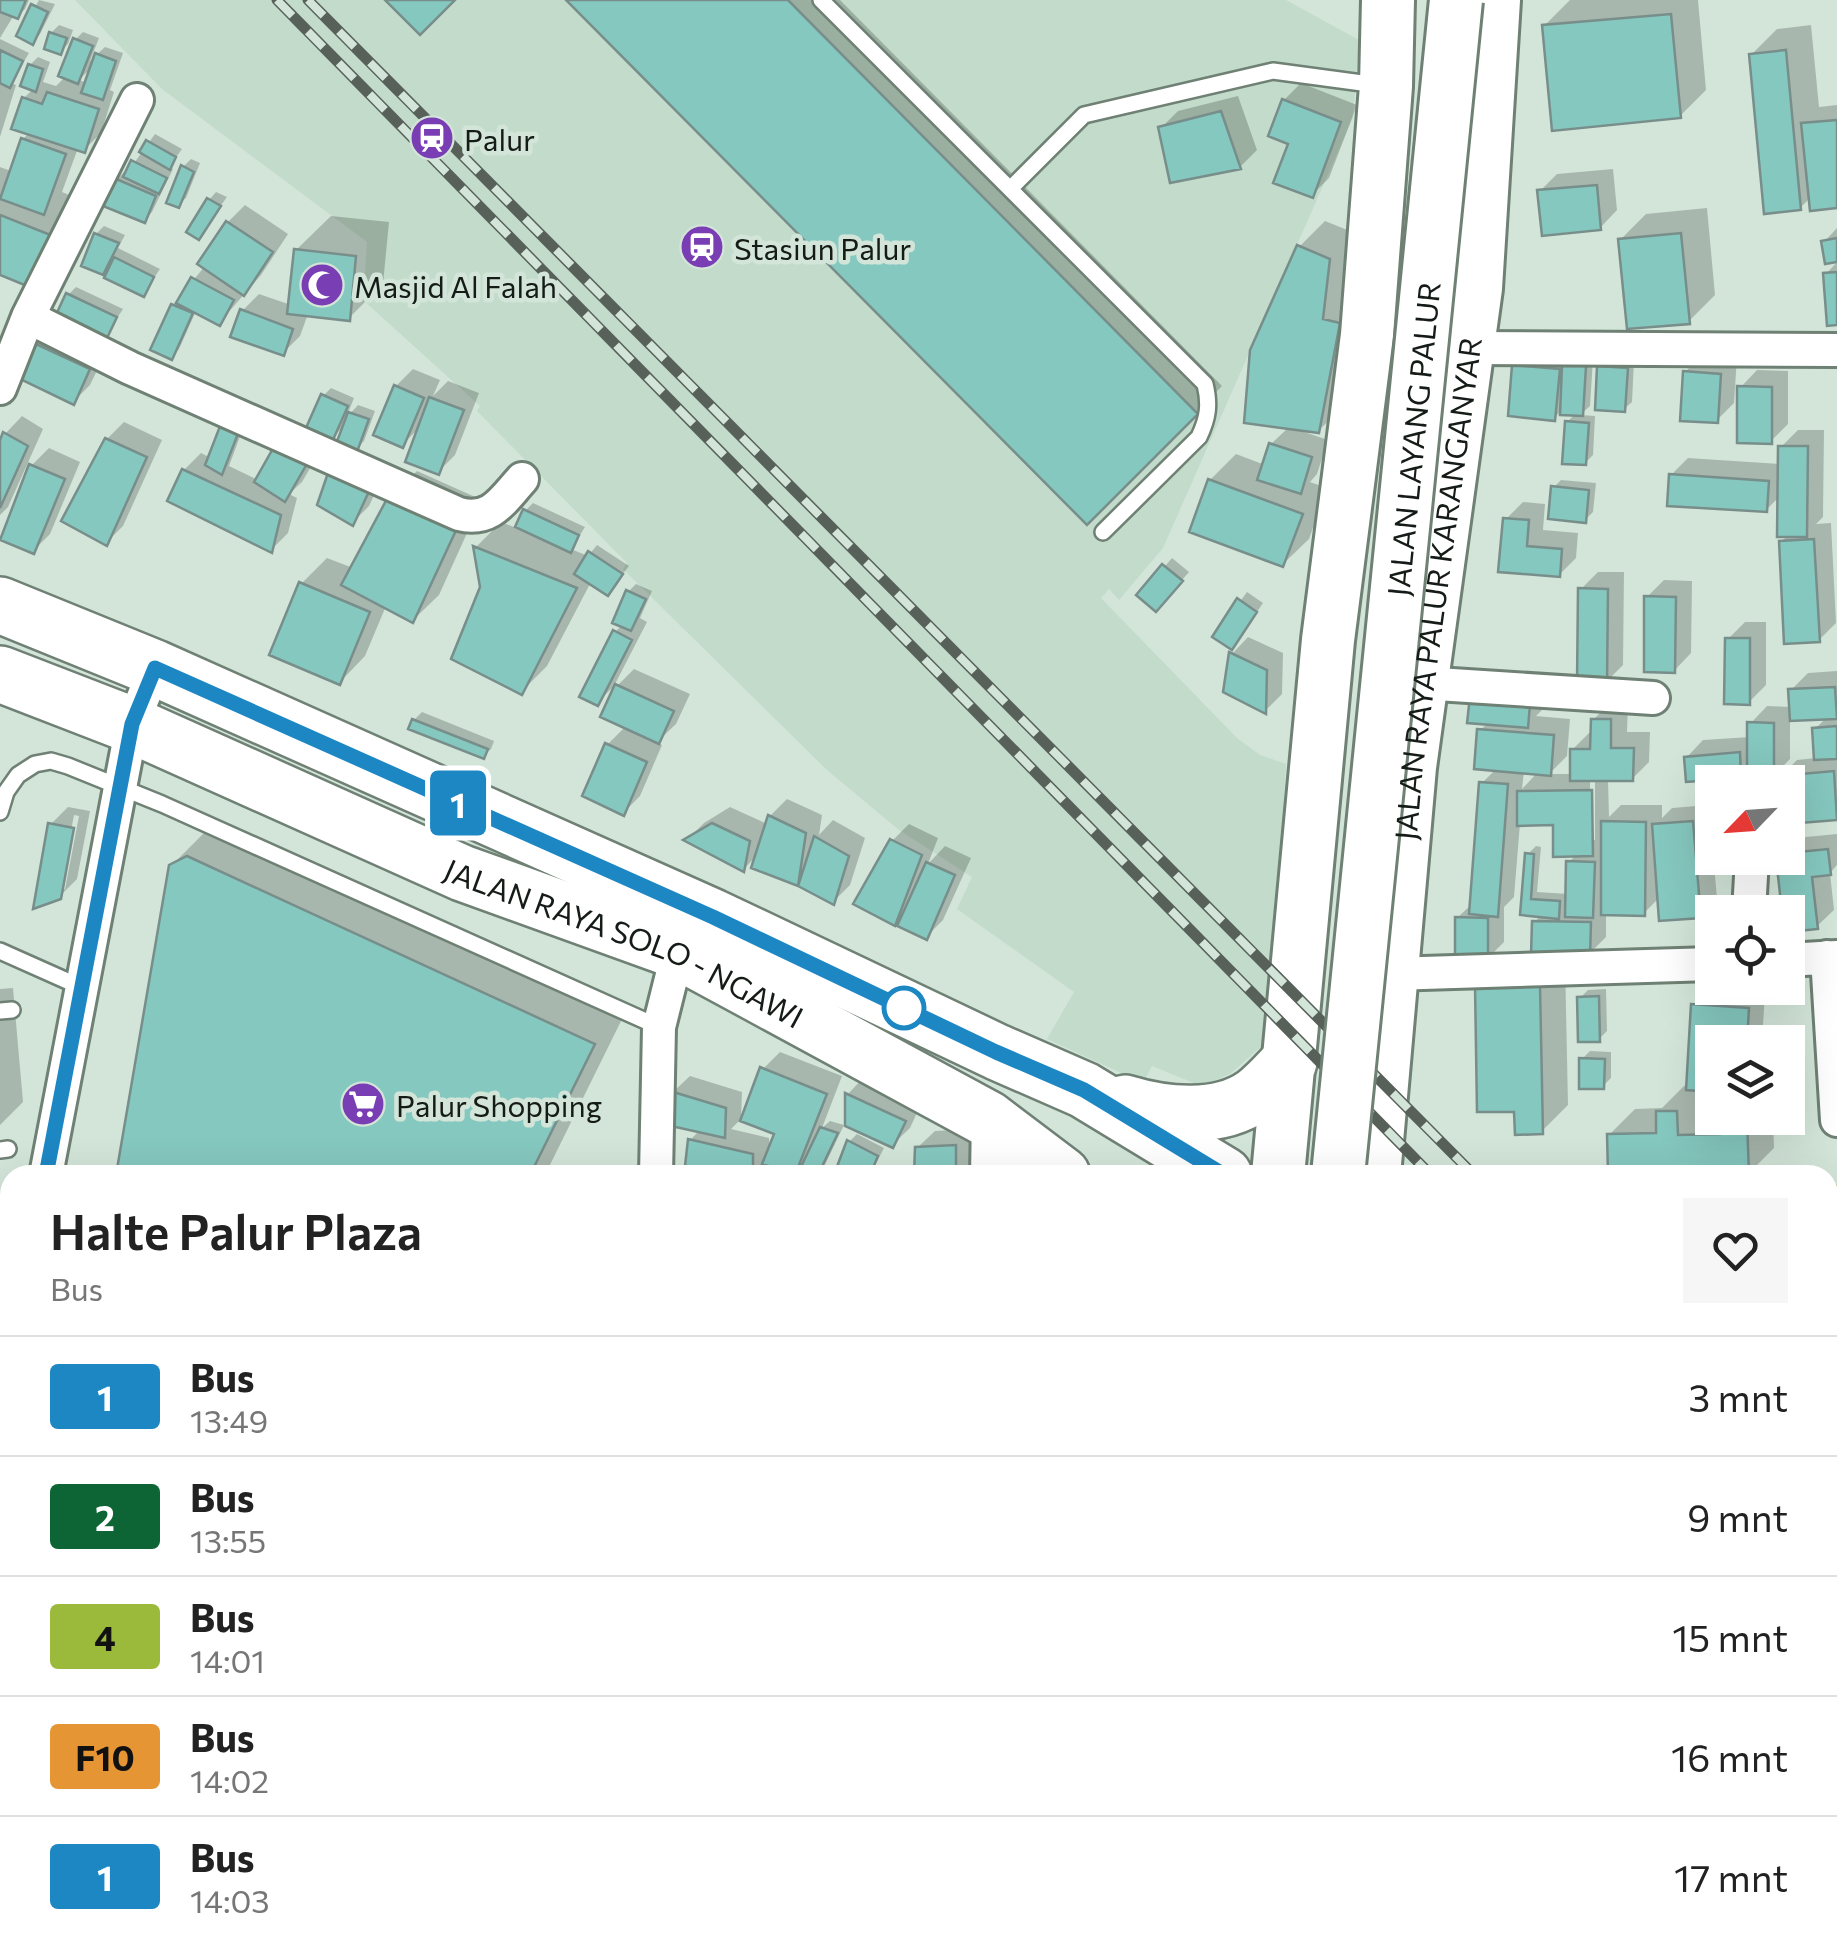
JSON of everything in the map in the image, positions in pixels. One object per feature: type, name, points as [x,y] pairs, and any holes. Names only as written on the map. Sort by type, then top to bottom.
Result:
[{"type":"highway","name":"JALAN RAYA SOLO - NGAWI","points":[[0,604],[155,668],[713,917],[1084,1090],[1208,1165]]},
{"type":"highway","name":"JALAN RAYA SOLO - NGAWI","points":[[0,674],[132,724],[462,873],[678,951],[988,1119],[1049,1165]]},
{"type":"highway","points":[[1084,1090],[1147,1110],[1202,1114],[1253,1096],[1290,1062]]},
{"type":"main road","points":[[1279,1165],[1317,754],[1367,335],[1386,86],[1388,0]]},
{"type":"main road","name":"JALAN LAYANG PALUR","points":[[1312,1165],[1328,936],[1421,0]]},
{"type":"main road","name":"JALAN LAYANG PALUR","points":[[1339,1165],[1456,0]]},
{"type":"main road","name":"JALAN RAYA PALUR KARANGANYAR","points":[[1375,1165],[1410,766],[1469,348],[1494,0]]},
{"type":"main road","points":[[1317,754],[1334,775],[1348,783],[1380,788],[1399,780],[1410,766]]},
{"type":"street","points":[[0,388],[28,318],[137,100]]},
{"type":"street","points":[[28,318],[130,368],[459,514],[474,518],[494,511],[522,479]]},
{"type":"street","points":[[1469,348],[1837,350]]},
{"type":"street","points":[[48,1165],[132,724],[155,668]]},
{"type":"street","points":[[1421,683],[1653,698]]},
{"type":"street","points":[[656,1165],[659,1026],[678,951]]},
{"type":"street","points":[[1805,959],[1832,957],[1837,1120]]},
{"type":"street","points":[[1391,974],[1695,965]]},
{"type":"street","points":[[988,1119],[988,1165]]},
{"type":"lane","points":[[821,0],[1205,384],[1209,402],[1199,438],[1103,532]]},
{"type":"lane","points":[[1010,190],[1084,115],[1273,71],[1386,86]]},
{"type":"lane","points":[[0,812],[6,792],[18,775],[35,764],[51,761],[119,786],[659,1026]]},
{"type":"lane","points":[[0,950],[84,988]]},
{"type":"shaded area","name":"Stasiun Palur","points":[[75,0],[1286,0],[1359,40],[1353,118],[1163,548],[1119,600],[1109,589],[1101,598],[1237,738],[1260,755],[1286,764],[1270,1027],[1264,1044],[1230,1074],[1201,1086],[1152,1066],[1143,1083],[1047,1039],[1074,992],[957,909],[972,877],[899,830],[827,770],[623,569],[627,563],[477,411],[480,406],[363,300],[367,242],[162,89]]},
{"type":"building","points":[[0,0],[26,0],[18,19],[0,12]]},
{"type":"building","points":[[385,0],[455,0],[420,35]]},
{"type":"building","points":[[566,0],[788,0],[1198,414],[1087,525]]},
{"type":"building","points":[[31,4],[48,12],[33,45],[16,36]]},
{"type":"building","points":[[1671,14],[1681,118],[1552,131],[1542,25]]},
{"type":"building","points":[[49,32],[67,38],[61,55],[44,49]]},
{"type":"building","points":[[73,38],[93,46],[78,84],[58,76]]},
{"type":"building","points":[[0,50],[23,61],[10,88],[0,83]]},
{"type":"building","points":[[1786,50],[1801,210],[1764,214],[1749,54]]},
{"type":"building","points":[[95,53],[116,61],[103,100],[81,93]]},
{"type":"building","points":[[28,64],[43,69],[36,92],[20,86]]},
{"type":"building","points":[[47,92],[99,109],[85,153],[11,129],[22,97],[42,104]]},
{"type":"building","points":[[1282,99],[1341,122],[1313,198],[1273,183],[1288,144],[1268,136]]},
{"type":"building","points":[[1221,111],[1241,169],[1170,183],[1158,127]]},
{"type":"building","points":[[1837,120],[1837,208],[1810,211],[1801,123]]},
{"type":"building","points":[[21,138],[66,154],[44,215],[0,199]]},
{"type":"building","points":[[146,140],[176,157],[170,170],[139,152]]},
{"type":"building","points":[[131,160],[167,178],[159,194],[123,177]]},
{"type":"building","points":[[181,165],[194,172],[179,208],[166,203]]},
{"type":"building","points":[[114,178],[156,196],[145,223],[103,206]]},
{"type":"building","points":[[1597,185],[1601,230],[1542,236],[1537,190]]},
{"type":"building","points":[[207,198],[221,206],[199,240],[186,232]]},
{"type":"building","points":[[0,215],[53,236],[32,288],[0,275]]},
{"type":"building","points":[[226,221],[273,252],[244,296],[197,264]]},
{"type":"building","points":[[94,233],[119,243],[103,275],[81,266]]},
{"type":"building","points":[[1681,233],[1690,324],[1627,329],[1618,239]]},
{"type":"building","points":[[1837,238],[1837,262],[1825,264],[1821,241]]},
{"type":"building","points":[[1297,245],[1330,259],[1323,319],[1340,323],[1319,433],[1244,423],[1250,350]]},
{"type":"building","name":"Masjid Al Falah","points":[[294,249],[356,256],[350,321],[287,314]]},
{"type":"building","points":[[114,257],[154,277],[144,297],[104,278]]},
{"type":"building","points":[[1837,272],[1837,325],[1827,326],[1823,273]]},
{"type":"building","points":[[191,277],[234,300],[220,326],[176,303]]},
{"type":"building","points":[[66,293],[117,317],[107,338],[56,315]]},
{"type":"building","points":[[171,304],[193,313],[172,360],[150,350]]},
{"type":"building","points":[[240,309],[293,329],[284,356],[230,337]]},
{"type":"building","points":[[36,344],[90,369],[74,405],[20,379]]},
{"type":"building","points":[[1512,365],[1560,369],[1555,421],[1508,416]]},
{"type":"building","points":[[1562,365],[1586,366],[1583,416],[1560,415]]},
{"type":"building","points":[[1597,366],[1628,368],[1625,412],[1595,410]]},
{"type":"building","points":[[1683,371],[1721,374],[1718,423],[1680,421]]},
{"type":"building","points":[[394,385],[424,398],[403,448],[373,435]]},
{"type":"building","points":[[1737,386],[1772,387],[1772,444],[1737,443]]},
{"type":"building","points":[[321,394],[348,406],[332,442],[305,430]]},
{"type":"building","points":[[429,397],[464,410],[439,475],[405,462]]},
{"type":"building","points":[[348,412],[369,419],[357,452],[336,444]]},
{"type":"building","points":[[222,421],[239,431],[222,475],[205,465]]},
{"type":"building","points":[[1565,421],[1589,423],[1586,465],[1562,464]]},
{"type":"building","points":[[3,432],[28,446],[0,508],[0,440]]},
{"type":"building","points":[[105,438],[147,457],[107,546],[61,521]]},
{"type":"building","points":[[1269,443],[1312,457],[1301,494],[1257,480]]},
{"type":"building","points":[[275,445],[308,462],[285,502],[254,482]]},
{"type":"building","points":[[1778,446],[1808,446],[1807,537],[1777,537]]},
{"type":"building","points":[[29,464],[65,479],[34,554],[0,540]]},
{"type":"building","points":[[330,467],[371,487],[353,526],[317,505]]},
{"type":"building","points":[[182,469],[281,515],[272,553],[167,501]]},
{"type":"building","points":[[1669,474],[1769,481],[1767,512],[1667,506]]},
{"type":"building","points":[[1208,479],[1303,514],[1283,567],[1189,532]]},
{"type":"building","points":[[1551,486],[1589,490],[1586,523],[1548,519]]},
{"type":"building","points":[[389,495],[458,526],[413,623],[341,585]]},
{"type":"building","points":[[523,509],[579,535],[571,553],[515,527]]},
{"type":"building","points":[[1503,518],[1529,520],[1527,546],[1562,549],[1560,577],[1498,572]]},
{"type":"building","points":[[1814,539],[1820,642],[1784,644],[1779,541]]},
{"type":"building","points":[[473,546],[577,588],[522,695],[451,659],[480,587]]},
{"type":"building","points":[[588,551],[623,574],[608,596],[574,574]]},
{"type":"building","points":[[1162,564],[1183,581],[1156,612],[1136,595]]},
{"type":"building","points":[[299,582],[370,612],[340,685],[269,655]]},
{"type":"building","points":[[1578,588],[1608,589],[1607,684],[1577,684]]},
{"type":"building","points":[[626,590],[646,599],[631,631],[612,623]]},
{"type":"building","points":[[1644,596],[1676,597],[1675,673],[1644,672]]},
{"type":"building","points":[[1237,598],[1257,612],[1232,650],[1212,637]]},
{"type":"building","points":[[613,630],[632,640],[598,706],[579,697]]},
{"type":"building","points":[[1725,638],[1750,638],[1750,705],[1724,704]]},
{"type":"building","points":[[1229,652],[1267,670],[1266,714],[1223,692]]},
{"type":"building","points":[[615,684],[674,711],[659,744],[600,717]]},
{"type":"building","points":[[1471,687],[1531,692],[1528,728],[1467,723]]},
{"type":"building","points":[[1835,687],[1837,719],[1790,721],[1788,689]]},
{"type":"building","points":[[412,719],[488,749],[484,759],[408,729]]},
{"type":"building","points":[[1591,719],[1611,719],[1611,748],[1634,748],[1633,781],[1570,781],[1570,749],[1590,749]]},
{"type":"building","points":[[1747,722],[1774,723],[1774,765],[1747,765]]},
{"type":"building","points":[[1837,726],[1837,759],[1814,760],[1812,728]]},
{"type":"building","points":[[1477,729],[1554,735],[1551,776],[1474,769]]},
{"type":"building","points":[[605,743],[647,762],[624,816],[582,796]]},
{"type":"building","points":[[1740,752],[1740,765],[1695,765],[1695,781],[1686,782],[1684,757]]},
{"type":"building","points":[[1834,771],[1837,820],[1805,823],[1805,774]]},
{"type":"building","points":[[1479,782],[1508,784],[1498,917],[1469,914]]},
{"type":"building","points":[[1592,790],[1593,856],[1553,857],[1553,825],[1517,826],[1517,791]]},
{"type":"building","points":[[768,815],[806,833],[798,886],[751,868]]},
{"type":"building","points":[[1601,821],[1646,822],[1645,916],[1601,915]]},
{"type":"building","points":[[1693,821],[1699,895],[1695,895],[1695,918],[1659,921],[1652,824]]},
{"type":"building","points":[[48,823],[74,828],[61,899],[33,909]]},
{"type":"building","points":[[712,823],[750,841],[744,872],[683,840]]},
{"type":"building","points":[[814,836],[849,856],[834,905],[798,886]]},
{"type":"building","points":[[890,839],[922,855],[895,926],[853,904]]},
{"type":"building","points":[[1828,849],[1831,875],[1812,877],[1818,929],[1805,930],[1805,895],[1780,895],[1778,875],[1805,875],[1805,851]]},
{"type":"building","points":[[1525,853],[1534,854],[1531,899],[1560,901],[1559,919],[1520,915]]},
{"type":"building","points":[[187,856],[595,1044],[535,1165],[118,1165],[169,865]]},
{"type":"building","points":[[1566,861],[1595,862],[1593,918],[1565,917]]},
{"type":"building","points":[[926,862],[955,875],[927,940],[897,926]]},
{"type":"building","points":[[1455,917],[1488,918],[1488,962],[1455,961]]},
{"type":"building","points":[[1532,921],[1591,922],[1590,957],[1531,955]]},
{"type":"building","points":[[1475,985],[1540,985],[1543,1134],[1515,1135],[1514,1112],[1477,1112]]},
{"type":"building","points":[[1599,996],[1600,1042],[1578,1042],[1577,997]]},
{"type":"building","points":[[1691,1004],[1749,1008],[1748,1025],[1695,1025],[1695,1091],[1686,1090]]},
{"type":"building","points":[[1579,1058],[1605,1059],[1604,1089],[1579,1089]]},
{"type":"building","points":[[760,1067],[827,1094],[799,1165],[762,1164],[774,1134],[740,1121]]},
{"type":"building","points":[[670,1091],[726,1108],[725,1138],[671,1126]]},
{"type":"building","points":[[845,1093],[906,1121],[893,1148],[845,1126]]},
{"type":"building","points":[[1656,1111],[1677,1111],[1678,1135],[1748,1135],[1749,1165],[1608,1165],[1607,1134],[1656,1133]]},
{"type":"building","points":[[820,1127],[838,1133],[823,1165],[802,1165]]},
{"type":"building","points":[[688,1139],[753,1154],[753,1165],[685,1165]]},
{"type":"building","points":[[847,1140],[878,1156],[874,1165],[838,1165]]},
{"type":"building","points":[[956,1145],[956,1165],[914,1165],[915,1147]]},
{"type":"railway","points":[[277,0],[1421,1165]]},
{"type":"railway","points":[[308,0],[1464,1165]]},
{"type":"bus line","name":"1","points":[[48,1165],[132,724],[155,668],[713,917],[1084,1090],[1210,1165]]},
{"type":"place","name":"Palur","points":[[432,138]]},
{"type":"place","name":"Stasiun Palur","points":[[702,247]]},
{"type":"place","name":"Masjid Al Falah","points":[[322,285]]},
{"type":"place","name":"Palur Shopping","points":[[363,1104]]}]
